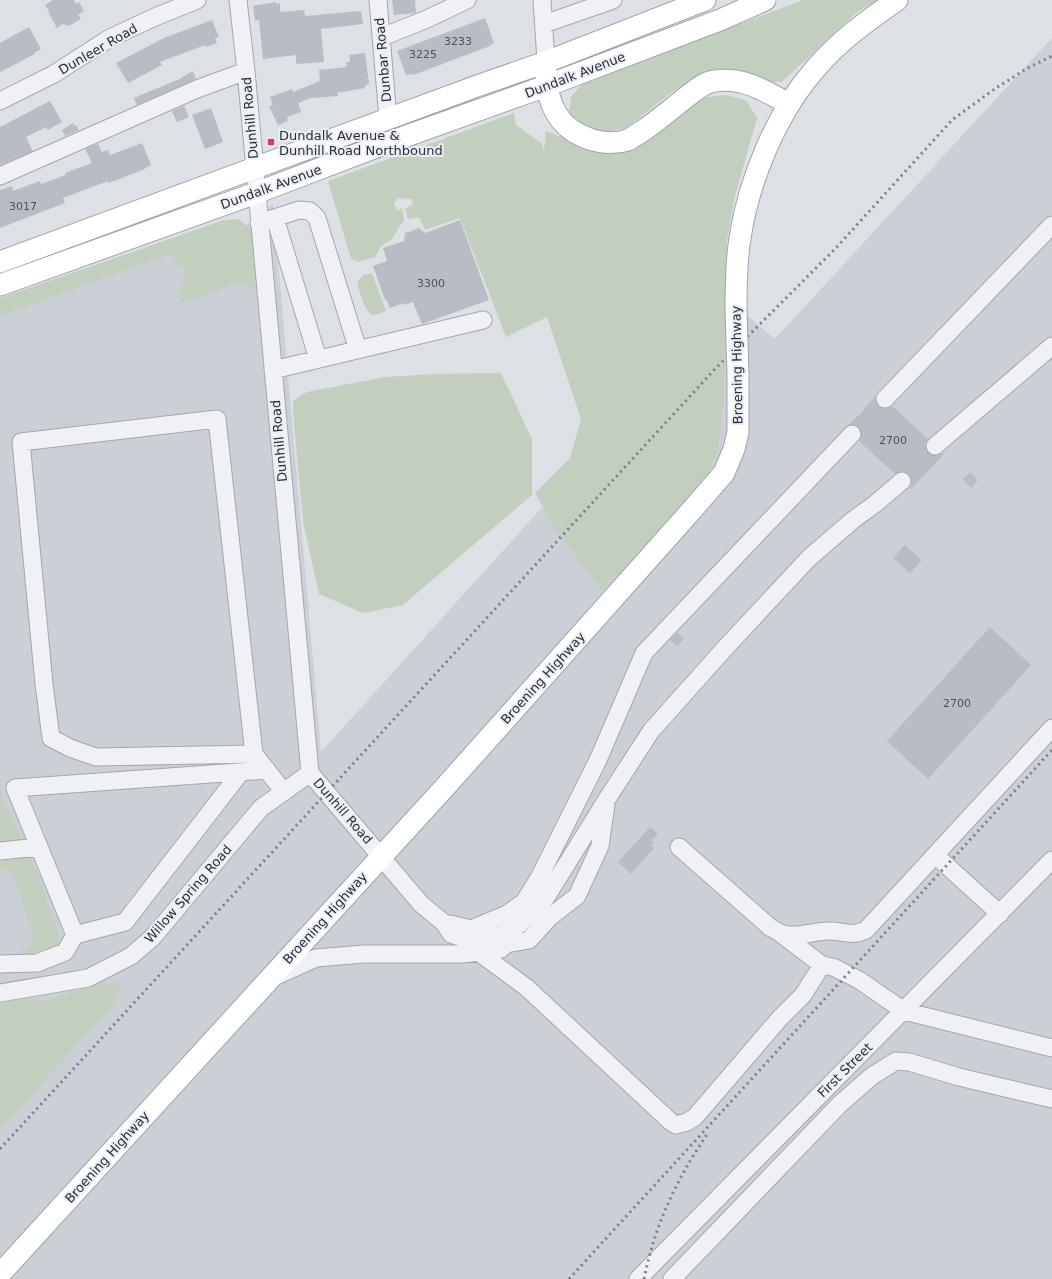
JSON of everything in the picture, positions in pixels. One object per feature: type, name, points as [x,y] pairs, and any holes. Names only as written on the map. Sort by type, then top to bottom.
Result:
[{"type":"main road","name":"Dundalk Avenue","points":[[0,262],[546,62],[705,0]]},
{"type":"main road","name":"Dundalk Avenue","points":[[0,285],[256,193],[387,143],[546,86],[720,20],[765,0]]},
{"type":"main road","name":"Broening Highway","points":[[0,1274],[457,774],[692,512],[724,473],[734,449],[738,432],[736,272],[740,238],[746,209],[767,148],[789,104],[816,68],[866,21],[897,0]]},
{"type":"main road","points":[[546,62],[546,86],[554,109],[565,126],[595,141],[617,142],[629,139],[646,128],[697,89],[714,81],[730,80],[751,84],[789,104]]},
{"type":"street","points":[[155,17],[163,0]]},
{"type":"street","name":"Dunleer Road","points":[[0,101],[54,74],[110,38],[155,17],[197,0]]},
{"type":"street","name":"Dunhill Road","points":[[238,0],[246,70],[310,773],[382,856],[421,904],[444,923],[451,934],[474,941]]},
{"type":"street","name":"Dunbar Road","points":[[378,0],[388,119]]},
{"type":"street","points":[[382,37],[427,19],[467,0]]},
{"type":"street","points":[[542,0],[546,62]]},
{"type":"street","points":[[544,24],[613,0]]},
{"type":"street","points":[[0,176],[197,89],[246,70]]},
{"type":"street","points":[[259,223],[299,210],[310,211],[317,218],[358,350]]},
{"type":"street","points":[[275,218],[318,360]]},
{"type":"street","points":[[885,399],[1052,225]]},
{"type":"street","points":[[273,370],[483,320]]},
{"type":"street","points":[[935,446],[1052,346]]},
{"type":"street","points":[[254,754],[96,756],[70,748],[51,738],[44,684],[20,442],[217,419],[254,754],[284,792]]},
{"type":"street","points":[[272,978],[316,958],[364,954],[463,954],[474,941],[524,902],[539,878],[598,760],[644,653],[852,434]]},
{"type":"street","points":[[474,941],[502,935],[520,924],[545,899],[651,731],[726,647],[809,558],[853,520],[902,481]]},
{"type":"street","points":[[780,933],[798,935],[830,931],[858,934],[866,930],[1052,728]]},
{"type":"street","points":[[74,936],[15,788],[267,770]]},
{"type":"street","points":[[0,964],[37,962],[66,952],[74,936],[125,922],[241,772]]},
{"type":"street","name":"Willow Spring Road","points":[[0,993],[88,978],[131,956],[153,937],[261,808],[310,773]]},
{"type":"street","points":[[474,941],[506,944],[529,940],[550,917],[577,896],[600,846],[607,799]]},
{"type":"street","points":[[0,851],[38,847]]},
{"type":"street","points":[[679,847],[772,928],[822,965],[832,967],[859,980],[904,1010],[1052,1048]]},
{"type":"street","points":[[935,855],[1000,914]]},
{"type":"street","name":"First Street","points":[[638,1279],[1052,860]]},
{"type":"street","points":[[474,941],[676,1125],[687,1122],[695,1117],[780,1018],[803,995],[822,965]]},
{"type":"street","points":[[672,1279],[840,1104],[872,1076],[896,1061],[910,1062],[959,1077],[1052,1100]]},
{"type":"shaded area","points":[[1052,38],[1052,1279],[0,1279],[0,312],[246,225],[273,204],[321,752],[603,440],[544,143],[775,339]]},
{"type":"green space","points":[[803,0],[877,0],[856,13],[782,82],[697,79],[672,92],[626,128],[606,132],[582,129],[569,113],[571,97],[582,84]]},
{"type":"green space","points":[[726,95],[746,100],[757,118],[735,196],[727,240],[724,394],[718,450],[704,482],[667,524],[602,591],[554,527],[535,493],[570,458],[581,419],[547,317],[506,337],[460,218],[425,230],[419,217],[408,219],[405,209],[413,204],[411,199],[398,198],[394,203],[397,211],[402,208],[404,220],[391,240],[381,246],[375,257],[358,262],[351,259],[328,181],[514,113],[516,125],[542,144],[544,152],[546,131],[603,153],[619,150],[701,98]]},
{"type":"green space","points":[[239,219],[252,231],[256,289],[251,289],[244,281],[182,303],[178,291],[186,280],[183,266],[175,265],[170,254],[0,316],[0,298],[224,220]]},
{"type":"green space","points":[[372,273],[386,311],[374,315],[368,311],[365,306],[357,282],[363,275]]},
{"type":"green space","points":[[501,373],[532,439],[532,495],[403,605],[363,613],[319,594],[303,522],[293,401],[307,392],[385,377],[436,374]]},
{"type":"green space","points":[[0,784],[2,797],[21,835],[19,840],[0,844]]},
{"type":"green space","points":[[32,858],[60,939],[48,953],[21,956],[18,952],[28,947],[34,937],[15,877],[11,872],[0,868],[0,861]]},
{"type":"green space","points":[[118,982],[120,991],[111,1008],[0,1129],[0,1002],[25,999],[45,1001],[99,983],[109,984]]},
{"type":"building","points":[[53,0],[74,0],[76,4],[79,2],[84,11],[78,15],[81,19],[69,26],[66,26],[64,23],[57,28],[45,5]]},
{"type":"building","points":[[392,0],[415,0],[416,13],[394,15]]},
{"type":"building","points":[[276,2],[276,4],[280,3],[280,12],[304,10],[305,16],[361,11],[363,24],[321,29],[324,62],[296,64],[296,55],[263,59],[259,20],[255,21],[253,6]]},
{"type":"building","points":[[485,18],[494,43],[490,46],[416,74],[406,75],[397,51]]},
{"type":"building","points":[[212,20],[219,37],[215,38],[217,43],[206,47],[205,45],[160,62],[162,65],[128,83],[116,63],[164,38]]},
{"type":"building","points":[[29,27],[41,49],[34,53],[35,54],[0,72],[0,43]]},
{"type":"building","points":[[365,53],[369,84],[365,85],[365,88],[337,93],[338,96],[311,98],[298,103],[301,112],[287,117],[288,121],[278,125],[269,106],[273,105],[270,97],[292,89],[293,92],[320,81],[319,70],[347,67],[346,62],[350,62],[349,55]]},
{"type":"building","points":[[193,71],[196,79],[137,105],[134,98],[182,78]]},
{"type":"building","points":[[50,101],[62,122],[48,130],[46,127],[26,137],[33,151],[0,165],[0,127]]},
{"type":"building","points":[[184,106],[189,117],[177,122],[172,111]]},
{"type":"building","points":[[211,108],[223,142],[205,149],[192,115]]},
{"type":"building","points":[[73,123],[79,130],[65,136],[62,130]]},
{"type":"building","points":[[142,143],[151,165],[145,169],[63,198],[65,203],[0,228],[0,190],[12,186],[13,191],[40,181],[41,184],[92,163],[85,149],[98,144],[102,152],[108,150],[110,155]]},
{"type":"building","points":[[460,220],[489,300],[422,324],[413,302],[404,305],[403,303],[390,308],[386,299],[385,300],[373,266],[387,261],[383,248],[404,241],[405,233],[419,228],[425,233]]},
{"type":"building","points":[[875,398],[878,406],[882,409],[887,409],[892,406],[928,439],[925,443],[925,447],[928,453],[932,456],[944,454],[911,489],[909,488],[912,484],[912,480],[909,474],[901,471],[895,474],[859,441],[862,436],[861,431],[859,427],[851,424]]},
{"type":"building","points":[[970,472],[978,480],[971,488],[963,479]]},
{"type":"building","points":[[905,545],[922,560],[910,573],[893,558]]},
{"type":"building","points":[[990,627],[1031,665],[928,779],[887,741]]},
{"type":"building","points":[[677,633],[684,639],[677,646],[670,640]]},
{"type":"building","points":[[650,827],[658,834],[651,841],[654,843],[651,846],[654,848],[631,874],[618,862]]},
{"type":"tunnel","points":[[852,434],[885,399]]},
{"type":"tunnel","points":[[902,481],[935,446]]},
{"type":"railway","points":[[0,1149],[714,370],[836,248],[952,120],[996,88],[1026,69],[1052,56]]},
{"type":"railway","points":[[569,1279],[1052,750]]},
{"type":"railway","points":[[644,1279],[657,1230],[670,1199],[681,1176],[708,1133]]},
{"type":"place","name":"Dundalk Avenue & Dunhill Road Northbound","points":[[271,142]]}]
